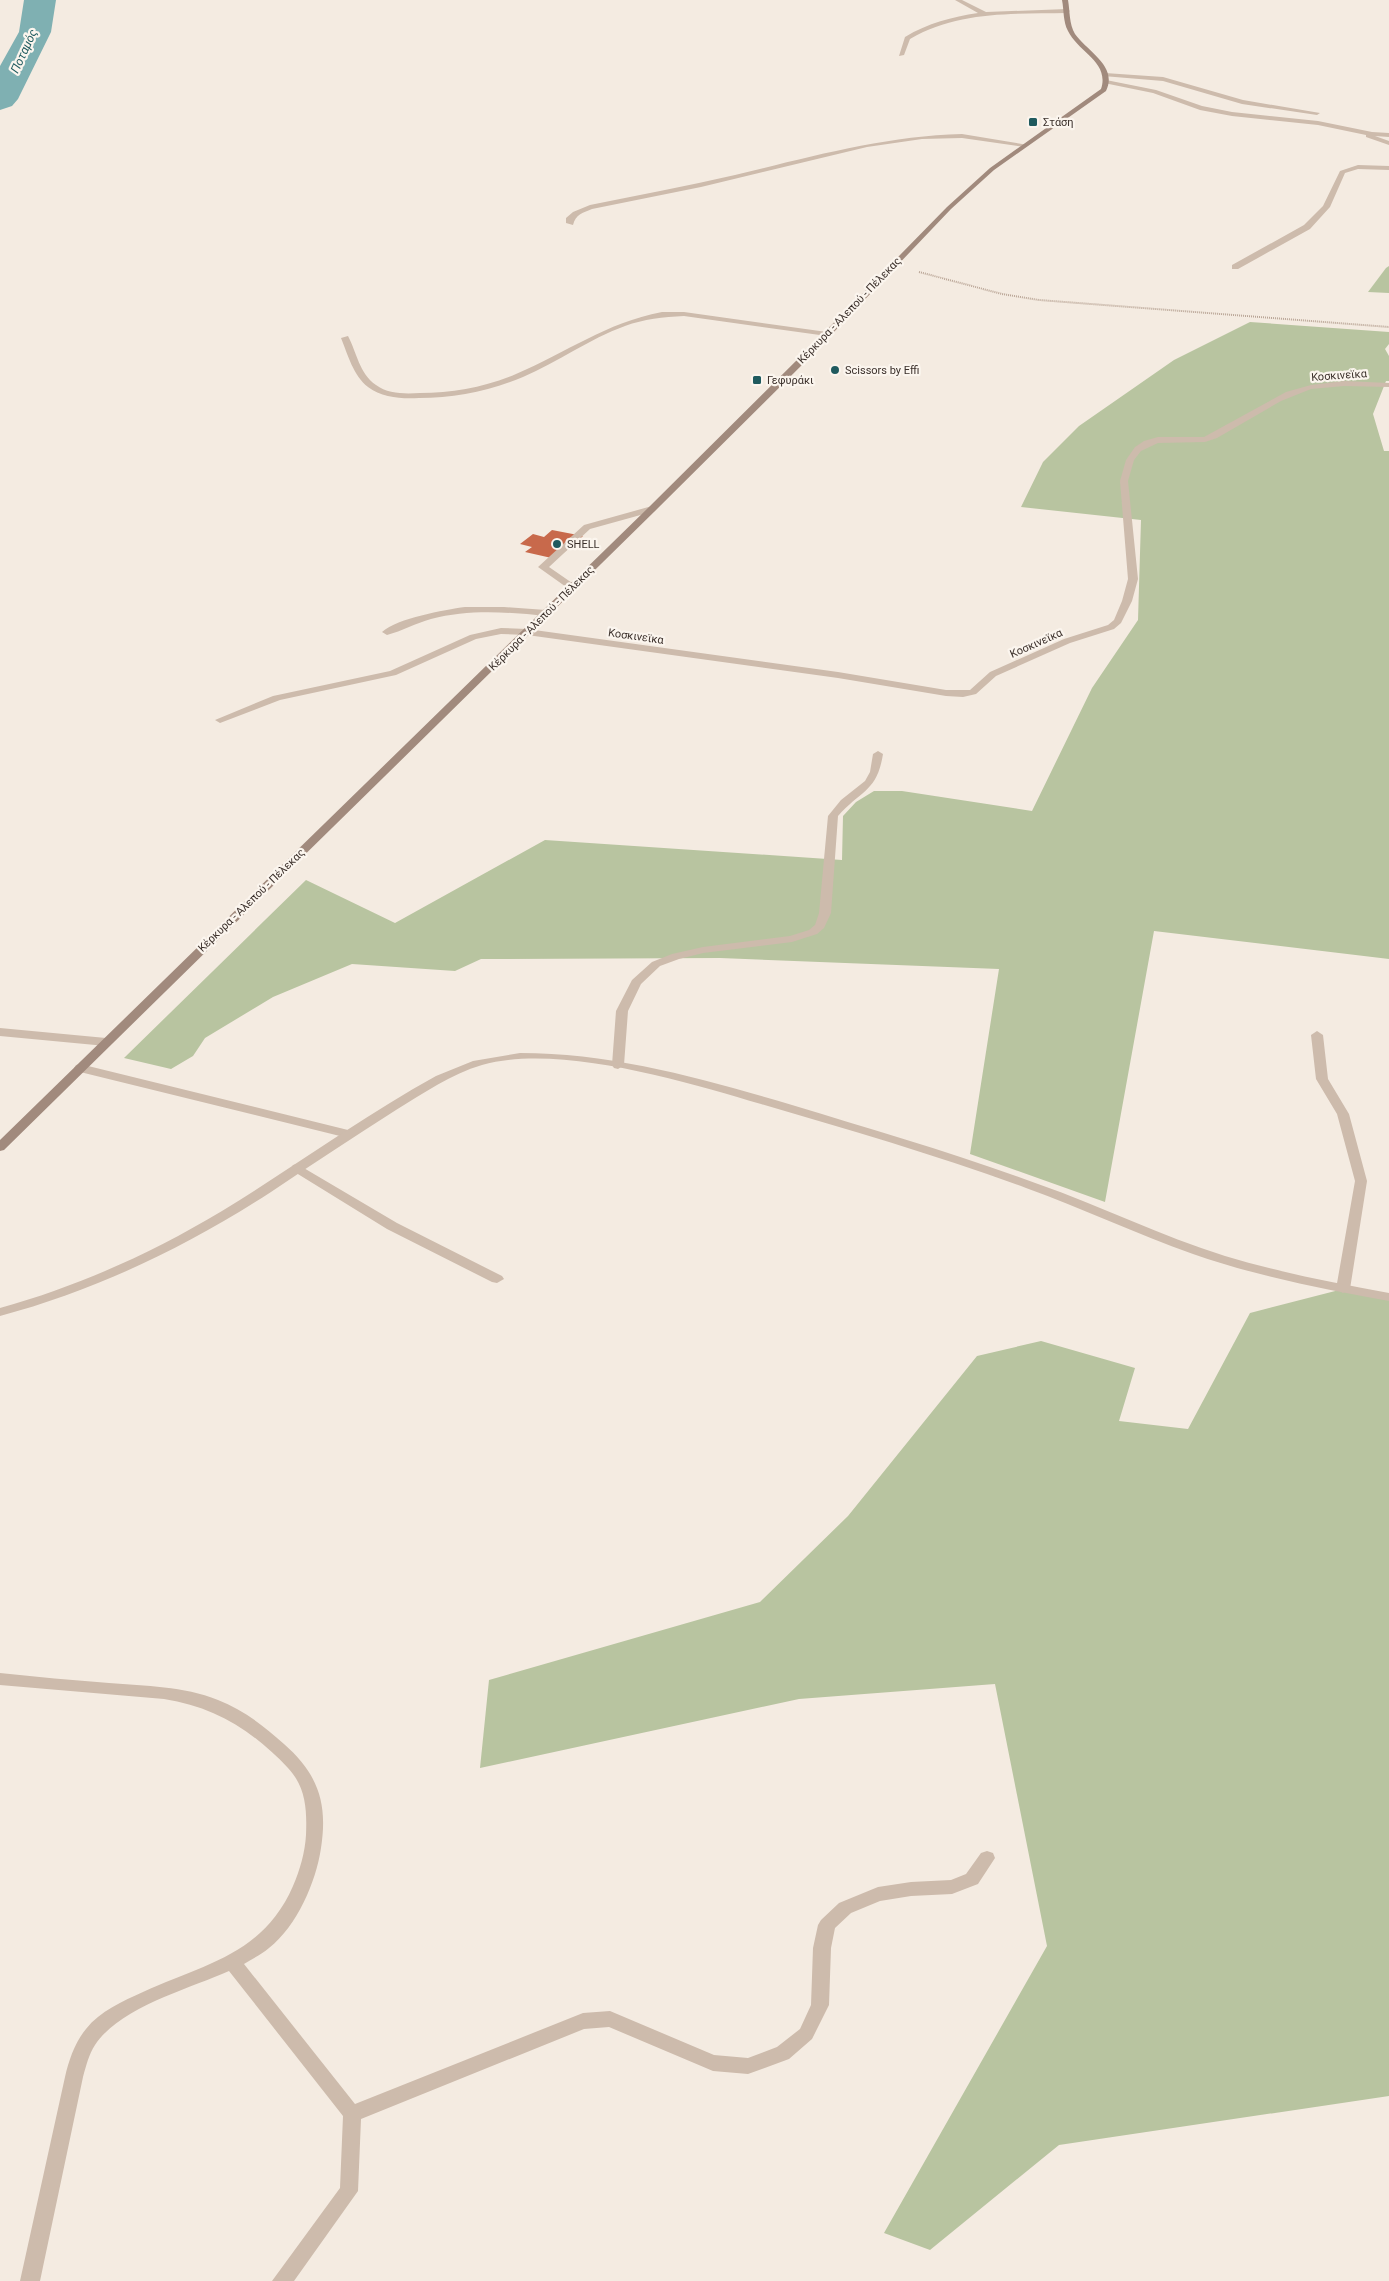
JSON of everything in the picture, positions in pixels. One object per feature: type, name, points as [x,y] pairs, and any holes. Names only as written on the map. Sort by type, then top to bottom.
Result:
[{"type":"main road","points":[[1065,0],[1068,21],[1073,35],[1097,61],[1106,78]]},
{"type":"main road","name":"Κέρκυρα - Αλεπού - Πέλεκας","points":[[0,1147],[652,509],[827,334],[892,264],[978,181],[1025,145],[1104,90],[1106,78]]},
{"type":"street","points":[[958,0],[986,16]]},
{"type":"street","points":[[901,55],[907,38],[943,22],[986,16],[1067,11]]},
{"type":"street","points":[[1106,78],[1163,79],[1242,102],[1317,113]]},
{"type":"street","points":[[1106,78],[1200,108],[1232,114],[1318,123],[1371,134],[1389,135]]},
{"type":"street","points":[[1371,134],[1368,136],[1389,144]]},
{"type":"street","points":[[570,223],[570,218],[575,212],[599,205],[701,185],[866,145],[944,136],[1025,145]]},
{"type":"street","points":[[1235,266],[1286,240],[1313,222],[1326,207],[1342,172],[1345,170],[1389,168]]},
{"type":"street","points":[[345,338],[356,368],[375,388],[391,394],[430,396],[460,393],[520,375],[593,337],[661,314],[684,314],[827,334]]},
{"type":"street","name":"Κοσκινεϊκα","points":[[220,720],[277,698],[393,673],[451,646],[479,636],[501,631],[527,632],[838,675],[946,693],[963,694],[972,692],[993,674],[1067,641],[1111,627],[1118,621],[1133,579],[1124,481],[1130,460],[1138,449],[1147,443],[1158,440],[1205,439],[1214,436],[1279,399],[1300,390],[1319,386],[1352,384],[1389,385]]},
{"type":"street","points":[[572,587],[543,567],[587,527],[652,509]]},
{"type":"street","points":[[387,632],[414,620],[468,609],[503,609],[546,613]]},
{"type":"street","points":[[618,1066],[622,1011],[636,982],[656,964],[676,956],[703,950],[792,939],[812,932],[820,926],[825,913],[833,816],[845,802],[869,783],[875,772],[878,754]]},
{"type":"street","points":[[0,1032],[106,1042]]},
{"type":"street","points":[[1317,1035],[1322,1079],[1343,1114],[1360,1182],[1343,1289]]},
{"type":"street","points":[[0,1312],[65,1294],[126,1268],[220,1218],[348,1134],[428,1085],[490,1060],[528,1056],[555,1057],[618,1066],[697,1082],[810,1114],[1022,1183],[1221,1258],[1343,1289],[1389,1297]]},
{"type":"street","points":[[80,1068],[348,1134]]},
{"type":"street","points":[[297,1168],[392,1226],[497,1279]]},
{"type":"street","points":[[0,1679],[138,1691],[202,1700],[223,1709],[252,1726],[298,1766],[310,1788],[315,1807],[313,1848],[302,1881],[294,1901],[264,1942],[232,1962],[123,2010],[105,2022],[91,2035],[79,2058],[74,2077],[30,2281]]},
{"type":"street","points":[[352,2114],[583,2021],[610,2018],[713,2063],[748,2066],[783,2053],[806,2034],[820,2005],[822,1948],[827,1925],[845,1908],[878,1894],[911,1889],[952,1887],[972,1878],[987,1858]]},
{"type":"street","points":[[232,1962],[352,2114],[349,2191],[282,2281]]},
{"type":"path","points":[[892,264],[958,284],[1039,300],[1094,302],[1282,320],[1389,327]]},
{"type":"green space","points":[[1389,266],[1389,293],[1368,292],[1386,268]]},
{"type":"green space","points":[[1250,322],[1389,332],[1389,344],[1385,349],[1389,356],[1389,381],[1386,381],[1373,414],[1384,451],[1389,451],[1389,959],[1154,931],[1105,1202],[970,1154],[999,969],[720,958],[481,959],[455,971],[352,964],[273,997],[205,1038],[193,1056],[171,1069],[124,1058],[306,880],[395,923],[545,840],[842,860],[843,816],[856,802],[874,791],[902,791],[1032,811],[1092,688],[1138,620],[1141,520],[1021,507],[1043,462],[1079,426],[1174,360]]},
{"type":"green space","points":[[1343,1289],[1389,1297],[1389,2096],[1059,2145],[930,2250],[884,2233],[1047,1946],[995,1684],[799,1699],[480,1768],[489,1680],[760,1602],[848,1516],[977,1356],[1041,1341],[1135,1368],[1119,1421],[1188,1429],[1250,1313]]},
{"type":"building","points":[[552,530],[583,536],[556,559],[525,552],[532,547],[520,544],[533,534],[544,537]]},
{"type":"waterway","name":"Ποταμός","points":[[0,99],[35,32],[40,0]]},
{"type":"place","name":"Στάση","points":[[1033,122]]},
{"type":"place","name":"Scissors by Effi","points":[[835,370]]},
{"type":"place","name":"Γεφυράκι","points":[[757,380]]},
{"type":"place","name":"SHELL","points":[[557,544]]}]
